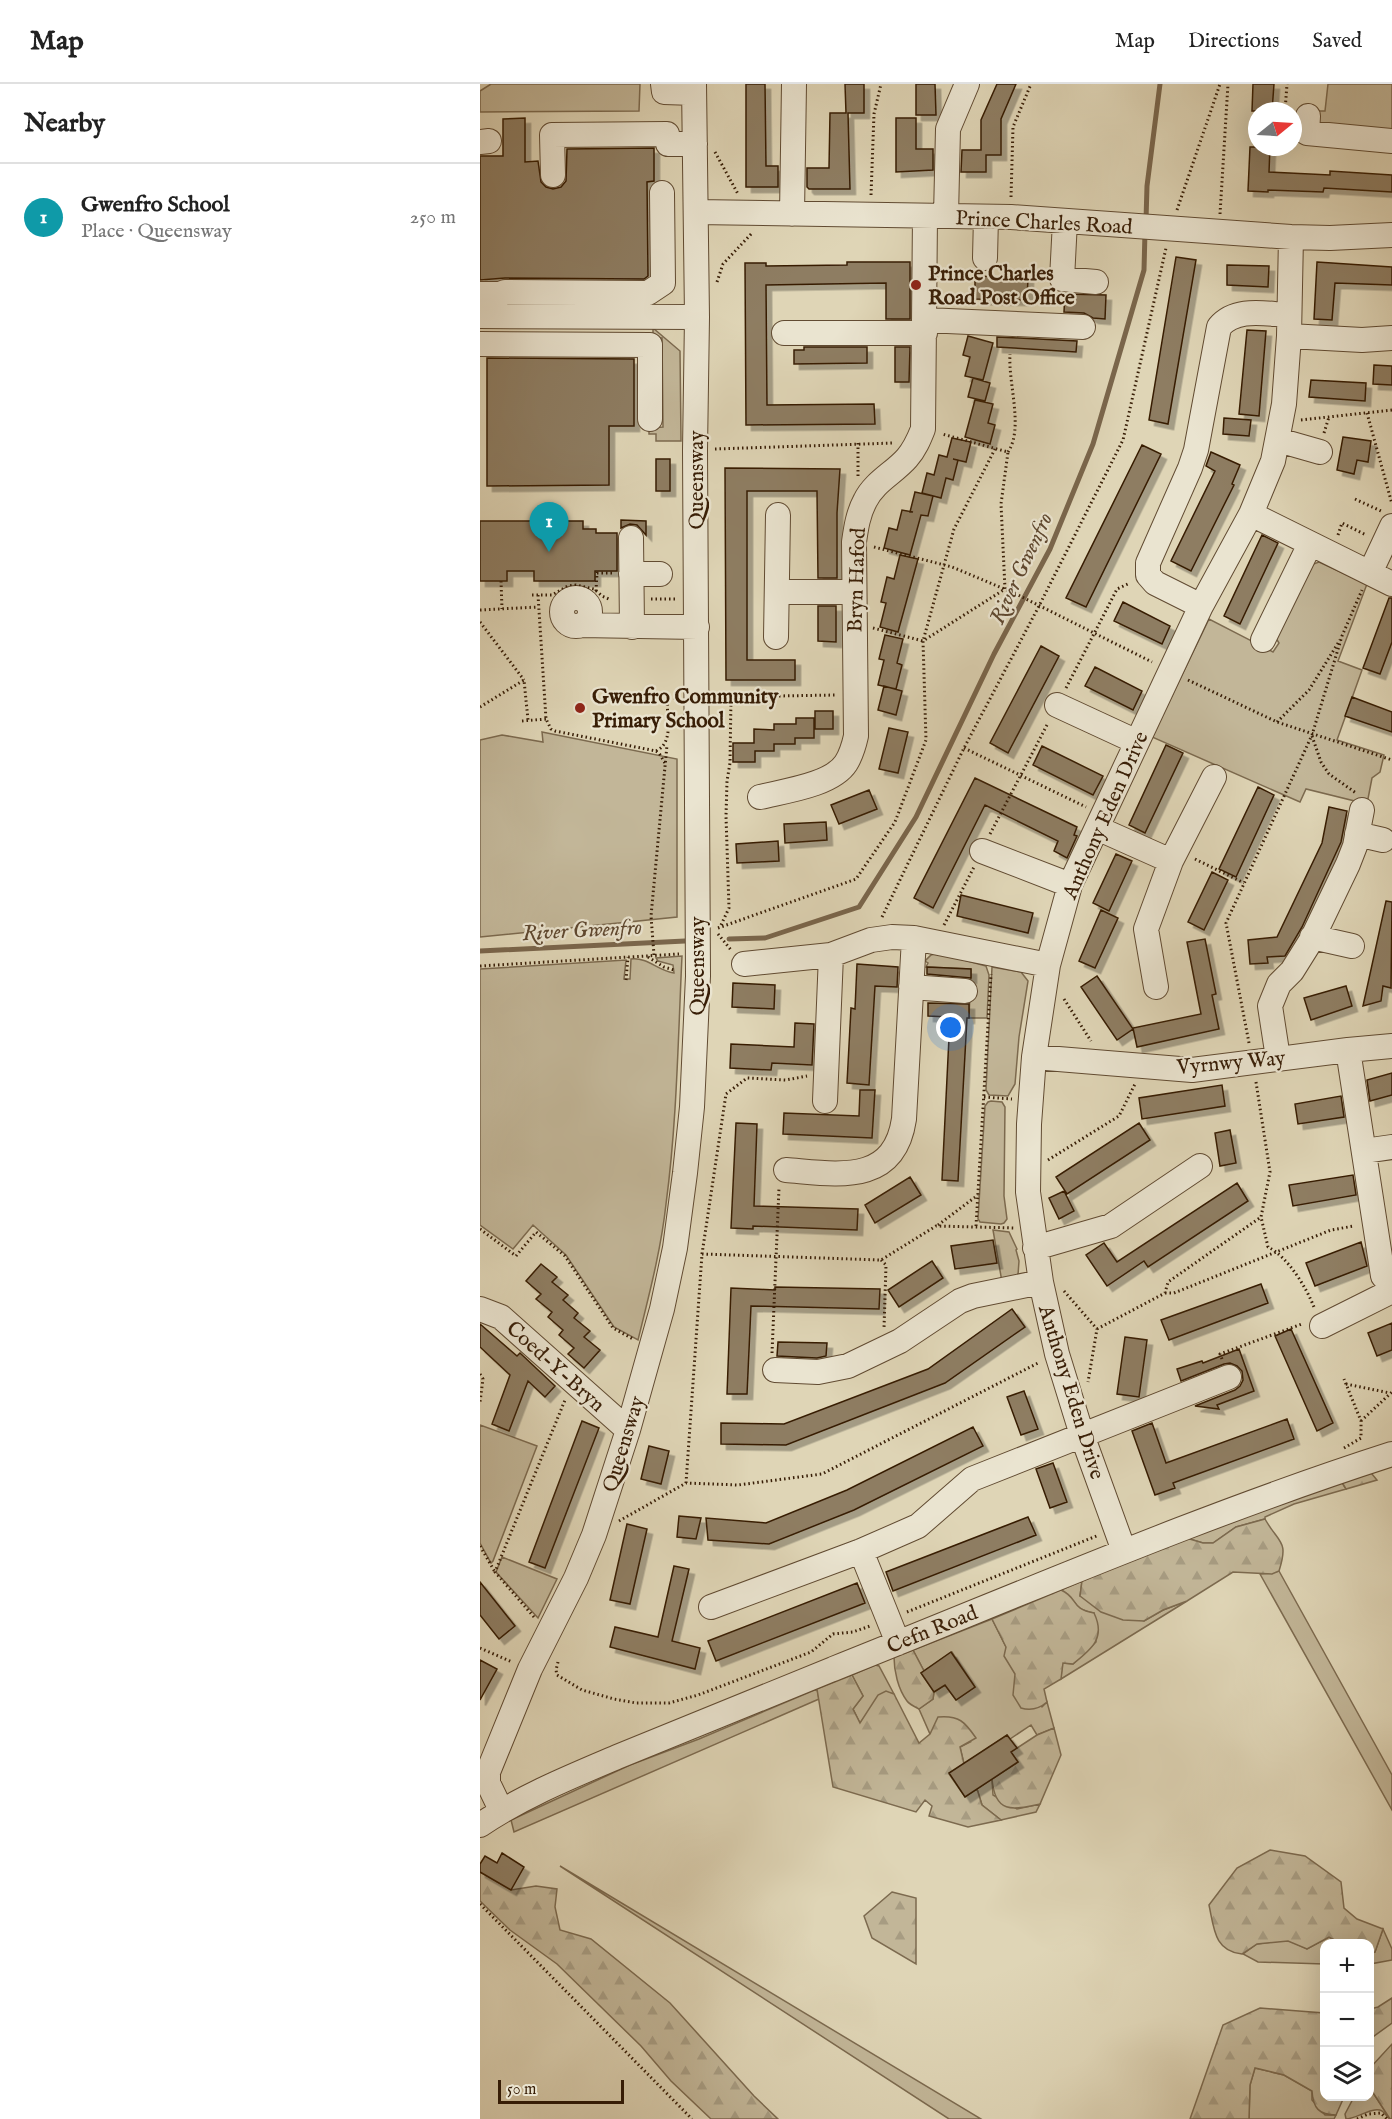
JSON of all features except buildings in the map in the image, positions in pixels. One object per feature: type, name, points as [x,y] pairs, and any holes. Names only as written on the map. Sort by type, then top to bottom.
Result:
[{"type":"street","points":[[663,84],[664,92],[694,88]]},
{"type":"street","points":[[781,214],[794,84]]},
{"type":"street","points":[[920,436],[925,326],[935,216],[948,129],[967,84]]},
{"type":"street","name":"Queensway","points":[[501,1810],[487,1777],[530,1669],[555,1642],[576,1578],[594,1535],[652,1349],[675,1248],[685,1173],[693,1085],[698,952],[696,212],[703,144],[694,88]]},
{"type":"street","points":[[1302,124],[1392,141]]},
{"type":"street","points":[[553,175],[552,135],[668,134],[668,153],[703,144]]},
{"type":"street","points":[[480,294],[505,292],[648,293],[663,283],[662,194]]},
{"type":"street","name":"Prince Charles Road","points":[[696,212],[1011,217],[1291,237],[1392,235]]},
{"type":"street","points":[[985,258],[986,217]]},
{"type":"street","points":[[1065,221],[1062,279],[1096,282]]},
{"type":"street","name":"Anthony Eden Drive","points":[[1120,1540],[1082,1434],[1057,1354],[1041,1282],[1028,1173],[1034,1057],[1047,969],[1070,885],[1201,606],[1251,514],[1273,461],[1280,431],[1289,326],[1291,237]]},
{"type":"street","points":[[1201,606],[1155,584],[1148,575],[1148,562],[1196,450],[1219,327],[1227,318],[1239,313],[1289,326],[1362,340],[1392,338]]},
{"type":"street","points":[[480,316],[697,317]]},
{"type":"street","points":[[784,333],[925,326],[1083,327]]},
{"type":"street","points":[[480,344],[650,345],[650,419]]},
{"type":"street","points":[[1280,431],[1320,452]]},
{"type":"street","name":"Bryn Hafod","points":[[760,797],[828,779],[847,762],[856,736],[854,542],[859,516],[865,499],[876,484],[908,458],[920,436]]},
{"type":"street","points":[[1251,514],[1392,584]]},
{"type":"street","points":[[776,637],[778,515]]},
{"type":"street","points":[[1370,573],[1387,519]]},
{"type":"street","points":[[631,537],[632,627]]},
{"type":"street","points":[[1263,640],[1310,544]]},
{"type":"street","points":[[632,574],[660,574]]},
{"type":"street","points":[[777,592],[854,591]]},
{"type":"street","points":[[591,620],[632,627],[697,627]]},
{"type":"street","points":[[1057,705],[1137,742]]},
{"type":"street","points":[[1156,987],[1146,929],[1174,856],[1214,777]]},
{"type":"street","points":[[1278,1058],[1270,1006],[1279,984],[1292,971],[1312,938],[1348,864],[1362,810]]},
{"type":"street","points":[[1099,821],[1174,856]]},
{"type":"street","points":[[1357,834],[1383,840]]},
{"type":"street","points":[[982,851],[1070,885]]},
{"type":"street","points":[[744,964],[831,955],[871,940],[892,937],[925,940],[992,953],[1047,969]]},
{"type":"street","points":[[1312,938],[1352,946]]},
{"type":"street","points":[[786,1170],[844,1175],[873,1168],[896,1149],[902,1135],[904,1119],[911,987],[925,940]]},
{"type":"street","points":[[825,1101],[831,955]]},
{"type":"street","points":[[911,987],[965,991]]},
{"type":"street","name":"Vyrnwy Way","points":[[1034,1057],[1192,1070],[1392,1046]]},
{"type":"street","points":[[1348,1050],[1383,1276],[1392,1286]]},
{"type":"street","points":[[1364,1151],[1392,1147]]},
{"type":"street","points":[[1034,1238],[1111,1226],[1200,1166]]},
{"type":"street","points":[[775,1370],[818,1372],[848,1366],[900,1341],[960,1301],[1041,1282]]},
{"type":"street","points":[[1321,1323],[1392,1291]]},
{"type":"street","name":"Coed-Y-Bryn","points":[[480,1309],[501,1317],[628,1430]]},
{"type":"street","points":[[711,1607],[861,1551],[918,1526],[972,1479],[1229,1377]]},
{"type":"street","name":"Cefn Road","points":[[480,1825],[501,1810],[532,1794],[700,1722],[898,1643],[1120,1540],[1392,1454]]},
{"type":"street","points":[[861,1551],[898,1643]]},
{"type":"path","points":[[870,214],[874,114],[881,84]]},
{"type":"path","points":[[1011,217],[1013,127],[1031,84]]},
{"type":"path","points":[[871,940],[964,748],[1123,440],[1154,228],[1220,84]]},
{"type":"path","points":[[1219,232],[1228,84]]},
{"type":"path","points":[[1287,84],[1292,102]]},
{"type":"path","points":[[703,144],[744,200],[781,214],[723,264],[715,287]]},
{"type":"path","points":[[1005,589],[1001,504],[1008,452],[1013,445],[1016,432],[1009,369],[1010,354]]},
{"type":"path","points":[[1280,431],[1366,413],[1392,410]]},
{"type":"path","points":[[1366,413],[1392,504]]},
{"type":"path","points":[[695,450],[858,443],[920,436],[1008,452]]},
{"type":"path","points":[[720,927],[856,879],[895,822],[926,740],[923,641],[954,529],[995,449]]},
{"type":"path","points":[[1355,499],[1387,519]]},
{"type":"path","points":[[854,542],[945,565],[1029,600]]},
{"type":"path","points":[[1229,1377],[1220,1354],[1321,1323],[1307,1290],[1277,1252],[1268,1247],[1261,1217],[1270,1172],[1253,1062],[1226,923],[1312,735],[1342,636],[1370,573]]},
{"type":"path","points":[[925,940],[982,851],[1117,589],[1148,575]]},
{"type":"path","points":[[501,581],[502,609]]},
{"type":"path","points":[[854,623],[923,641],[1005,589]]},
{"type":"path","points":[[538,595],[546,719],[551,729],[656,751],[665,763]]},
{"type":"path","points":[[480,610],[539,607]]},
{"type":"path","points":[[480,622],[524,680],[528,720]]},
{"type":"path","points":[[1277,722],[1309,690],[1342,636]]},
{"type":"path","points":[[480,707],[524,680]]},
{"type":"path","points":[[653,954],[652,922],[668,740],[667,699],[856,694]]},
{"type":"path","points":[[731,697],[730,764],[726,816],[729,908],[718,933],[744,964]]},
{"type":"path","points":[[522,721],[546,719]]},
{"type":"path","points":[[1312,735],[1392,760]]},
{"type":"path","points":[[1312,735],[1321,762],[1329,774],[1357,794],[1362,810]]},
{"type":"path","points":[[656,751],[662,748],[668,740]]},
{"type":"path","points":[[964,748],[1020,775],[1099,821]]},
{"type":"path","points":[[1174,856],[1244,883]]},
{"type":"path","points":[[480,966],[698,952]]},
{"type":"path","points":[[976,1226],[992,953]]},
{"type":"path","points":[[647,956],[664,967],[674,970]]},
{"type":"path","points":[[627,980],[628,957]]},
{"type":"path","points":[[1047,969],[1105,1063]]},
{"type":"path","points":[[1028,1173],[1119,1116],[1144,1066]]},
{"type":"path","points":[[686,1483],[702,1254],[726,1094],[747,1078],[786,1080],[825,1073]]},
{"type":"path","points":[[984,1097],[1031,1101]]},
{"type":"path","points":[[775,1370],[771,1370],[777,1200],[779,1186],[786,1170]]},
{"type":"path","points":[[702,1254],[881,1260],[936,1226],[978,1194]]},
{"type":"path","points":[[1165,1293],[1168,1282],[1261,1217]]},
{"type":"path","points":[[1098,1329],[1165,1293],[1174,1293],[1331,1230],[1376,1223]]},
{"type":"path","points":[[936,1226],[976,1226],[1034,1238]]},
{"type":"path","points":[[480,1229],[516,1256],[536,1232],[565,1256],[613,1328],[652,1349]]},
{"type":"path","points":[[881,1260],[886,1265],[883,1349]]},
{"type":"path","points":[[1041,1282],[1057,1282],[1098,1329]]},
{"type":"path","points":[[1088,1382],[1098,1329]]},
{"type":"path","points":[[594,1535],[686,1483],[738,1485],[822,1474],[1057,1354]]},
{"type":"path","points":[[480,1374],[483,1378],[480,1402]]},
{"type":"path","points":[[1341,1449],[1360,1438],[1361,1421],[1344,1378]]},
{"type":"path","points":[[495,1572],[573,1382]]},
{"type":"path","points":[[1346,1384],[1391,1392]]},
{"type":"path","points":[[1361,1421],[1391,1392]]},
{"type":"path","points":[[480,1546],[495,1572],[555,1642],[557,1675],[582,1690],[614,1699],[636,1703],[669,1703],[698,1695],[811,1652],[833,1634],[853,1632],[1120,1540]]},
{"type":"path","points":[[480,1648],[530,1669]]},
{"type":"path","points":[[480,1904],[692,2119]]},
{"type":"path","points":[[1357,2119],[1368,2114],[1381,2113],[1387,2119]]},
{"type":"green space","points":[[491,84],[640,84],[639,111],[480,112],[480,91]]},
{"type":"green space","points":[[1328,84],[1392,84],[1392,130],[1324,126],[1319,122],[1315,111],[1325,111]]},
{"type":"green space","points":[[653,328],[680,351],[681,441],[656,441],[656,434],[649,434],[649,428],[663,427],[662,338],[653,338]]},
{"type":"green space","points":[[1319,562],[1367,584],[1338,661],[1362,670],[1337,740],[1384,755],[1380,772],[1372,778],[1367,804],[1306,789],[1300,802],[1152,737],[1209,619],[1273,652],[1279,643],[1271,630],[1305,567]]},
{"type":"green space","points":[[542,732],[677,759],[677,917],[480,937],[480,740],[502,735],[543,742]]},
{"type":"green space","points":[[938,953],[986,966],[989,975],[987,1018],[969,1018],[971,969],[926,967],[928,963],[925,961],[931,955]]},
{"type":"green space","points":[[682,956],[677,1080],[670,1173],[658,1255],[638,1340],[614,1327],[566,1255],[533,1225],[513,1249],[480,1225],[480,969],[626,960],[624,979],[630,979],[631,959],[643,960],[674,973],[673,965],[658,961],[656,958]]},
{"type":"green space","points":[[992,967],[1021,972],[1028,981],[1019,1037],[1015,1084],[1008,1096],[989,1095],[986,1090]]},
{"type":"green space","points":[[991,1101],[1002,1102],[1005,1107],[1004,1196],[1007,1219],[1001,1224],[980,1222],[978,1219],[985,1106]]},
{"type":"green space","points":[[993,1230],[1009,1232],[1017,1249],[1018,1275],[1002,1282]]},
{"type":"green space","points":[[480,1425],[537,1446],[491,1563],[480,1543]]},
{"type":"green space","points":[[1367,1468],[1377,1480],[1346,1489],[1340,1479]]},
{"type":"green space","points":[[1340,1479],[1346,1489],[1294,1504],[1265,1519],[1236,1527],[1213,1543],[1203,1543],[1183,1537]]},
{"type":"green space","points":[[1265,1519],[1283,1548],[1279,1571],[1272,1574],[1233,1572],[1187,1601],[1163,1610],[1144,1621],[1123,1620],[1101,1612],[1080,1596],[1082,1581],[1183,1537],[1203,1543],[1213,1543],[1236,1527]]},
{"type":"green space","points":[[502,1557],[557,1579],[538,1618],[496,1572]]},
{"type":"green space","points":[[1279,1571],[1392,1775],[1392,1810],[1260,1574]]},
{"type":"green space","points":[[1082,1581],[1080,1596],[1144,1621],[1163,1610],[1187,1601],[1061,1679],[1062,1663],[1073,1664],[1096,1642],[1094,1613],[1081,1609],[1070,1596],[1061,1590]]},
{"type":"green space","points":[[1061,1590],[1067,1593],[1081,1609],[1094,1613],[1098,1636],[1091,1648],[1073,1664],[1063,1663],[1061,1679],[1044,1689],[1047,1702],[1035,1709],[1021,1708],[1013,1695],[1015,1674],[1004,1656],[1006,1647],[992,1619]]},
{"type":"green space","points":[[992,1619],[1006,1647],[1015,1674],[1042,1707],[1047,1702],[1054,1728],[1037,1735],[1031,1725],[1010,1739],[1007,1735],[964,1764],[960,1747],[970,1742],[930,1734],[919,1709],[933,1699],[934,1692],[945,1685],[956,1700],[975,1687],[952,1652],[924,1671],[913,1650]]},
{"type":"green space","points":[[913,1650],[924,1671],[921,1673],[934,1692],[933,1699],[919,1709],[909,1703],[904,1696],[895,1668],[894,1657]]},
{"type":"green space","points":[[875,1665],[879,1666],[894,1694],[886,1692],[860,1723],[853,1709],[863,1696],[852,1675]]},
{"type":"green space","points":[[852,1675],[863,1696],[853,1709],[860,1723],[878,1695],[886,1691],[894,1694],[919,1743],[930,1734],[938,1717],[951,1717],[965,1724],[976,1738],[960,1747],[964,1764],[949,1774],[965,1797],[977,1789],[982,1805],[1001,1820],[968,1827],[929,1816],[932,1806],[925,1800],[916,1812],[833,1787],[817,1689]]},
{"type":"green space","points":[[817,1689],[819,1699],[514,1832],[511,1820],[630,1765],[699,1739]]},
{"type":"green space","points":[[1054,1728],[1061,1755],[1040,1804],[1013,1808],[1001,1804],[997,1799],[992,1779],[1018,1762],[1011,1752],[1037,1735]]},
{"type":"green space","points":[[992,1779],[993,1795],[1017,1809],[1040,1804],[1036,1812],[1001,1820],[982,1805],[977,1789]]},
{"type":"green space","points":[[1270,1850],[1305,1856],[1341,1882],[1344,1908],[1357,1919],[1383,1929],[1375,1952],[1374,1939],[1333,1939],[1329,1937],[1320,1939],[1320,1942],[1307,1949],[1288,1941],[1257,1944],[1242,1954],[1226,1948],[1214,1930],[1209,1905],[1237,1868]]},
{"type":"green space","points":[[560,1866],[981,2119],[949,2119]]},
{"type":"green space","points":[[480,1872],[511,1890],[536,1886],[557,1889],[555,1907],[560,1930],[591,1939],[670,2003],[754,2096],[778,2119],[711,2119],[557,1964],[510,1930],[480,1901]]},
{"type":"green space","points":[[892,1892],[916,1898],[916,1964],[872,1938],[864,1916]]},
{"type":"green space","points":[[1383,1929],[1392,1949],[1392,1960],[1374,1963],[1375,1952]]},
{"type":"green space","points":[[1288,1940],[1307,1949],[1320,1942],[1320,1964],[1258,1962],[1243,1954],[1257,1944]]},
{"type":"green space","points":[[1392,1998],[1392,2023],[1374,2036],[1374,2008]]},
{"type":"green space","points":[[1260,2008],[1320,2013],[1320,2101],[1342,2101],[1336,2115],[1325,2114],[1318,2109],[1312,2091],[1284,2075],[1255,2068],[1250,2085],[1249,2119],[1190,2119],[1223,2025]]},
{"type":"green space","points":[[1392,2044],[1392,2119],[1374,2094],[1374,2064]]},
{"type":"green space","points":[[1255,2068],[1284,2075],[1312,2091],[1312,2100],[1325,2115],[1336,2115],[1334,2119],[1249,2119],[1250,2085]]},
{"type":"green space","points":[[1374,2094],[1390,2119],[1378,2110],[1346,2119],[1345,2114],[1352,2101],[1374,2101]]},
{"type":"waterway","name":"River Gwenfro","points":[[1146,220],[1147,186],[1160,84]]},
{"type":"waterway","name":"River Gwenfro","points":[[729,939],[765,938],[859,907],[916,817],[994,654],[1050,549],[1093,444],[1144,270],[1145,232]]},
{"type":"waterway","name":"River Gwenfro","points":[[480,951],[685,941]]},
{"type":"place","name":"Prince Charles Road Post Office","points":[[916,285]]},
{"type":"place","name":"Gwenfro School","points":[[549,552]]},
{"type":"place","name":"Gwenfro Community Primary School","points":[[580,708]]}]
